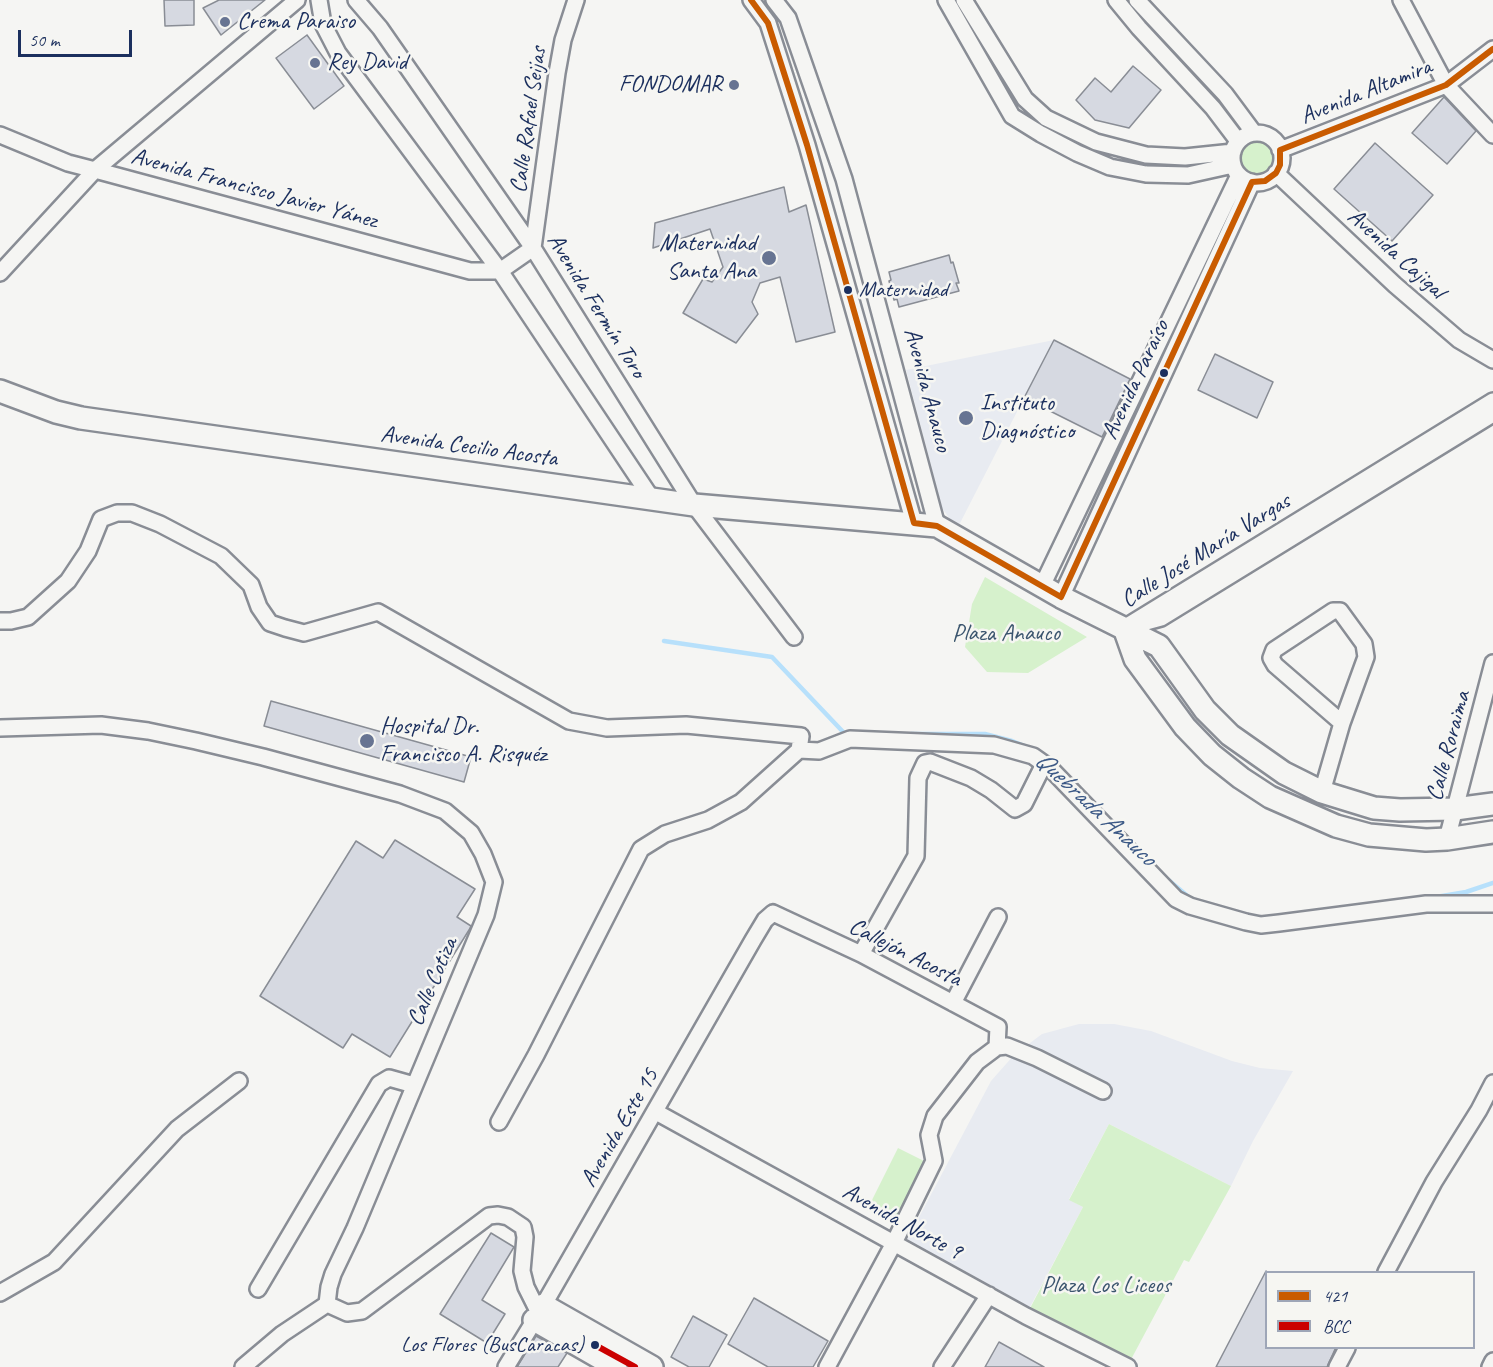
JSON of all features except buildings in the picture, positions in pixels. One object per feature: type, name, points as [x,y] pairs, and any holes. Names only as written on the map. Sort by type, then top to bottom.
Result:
[{"type":"main road","name":"Avenida Cecilio Acosta","points":[[0,391],[56,412],[81,418],[694,505],[937,526]]},
{"type":"main road","points":[[937,526],[1061,597],[1159,646],[1205,710],[1230,735],[1284,773],[1322,792],[1374,808],[1455,809],[1493,804]]},
{"type":"main road","points":[[1124,628],[1135,659],[1185,727],[1212,755],[1240,778],[1270,797],[1336,826],[1369,835],[1426,840],[1493,832]]},
{"type":"main road","points":[[539,1313],[616,1367]]},
{"type":"main road","points":[[539,1313],[652,1367]]},
{"type":"street","points":[[0,273],[95,170],[297,0]]},
{"type":"street","points":[[319,0],[323,24],[338,53],[500,271],[652,499]]},
{"type":"street","name":"Avenida Fermín Toro","points":[[356,0],[380,28],[533,248],[694,505],[794,637]]},
{"type":"street","name":"Calle Rafael Seijas","points":[[533,248],[557,73],[563,40],[576,0]]},
{"type":"street","name":"Avenida Anauco","points":[[751,0],[768,23],[819,187],[914,523]]},
{"type":"street","name":"Avenida Anauco","points":[[774,0],[788,18],[844,179],[937,526]]},
{"type":"street","points":[[946,0],[1012,116],[1041,134],[1110,167],[1146,174],[1188,175],[1239,163]]},
{"type":"street","points":[[964,0],[1025,99],[1046,118],[1096,142],[1146,155],[1239,163],[1265,181],[1276,173],[1280,165],[1281,150],[1277,144],[1269,136],[1254,133],[1225,94],[1137,0]]},
{"type":"street","points":[[1116,0],[1214,108],[1239,163]]},
{"type":"street","points":[[1401,0],[1446,85],[1493,135]]},
{"type":"street","name":"Avenida Altamira","points":[[1281,150],[1446,85],[1493,49]]},
{"type":"street","points":[[1239,163],[1254,133]]},
{"type":"street","name":"Avenida Francisco Javier Yánez","points":[[0,135],[68,163],[470,271],[500,271]]},
{"type":"street","name":"Avenida Paraíso","points":[[1042,586],[1239,163]]},
{"type":"street","name":"Avenida Paraíso","points":[[1061,597],[1239,163]]},
{"type":"street","name":"Avenida Cajigal","points":[[1276,173],[1435,320],[1459,340],[1493,360]]},
{"type":"street","points":[[819,187],[844,179]]},
{"type":"street","points":[[500,271],[533,248]]},
{"type":"street","name":"Calle José María Vargas","points":[[1333,506],[1493,401]]},
{"type":"street","name":"Calle José María Vargas","points":[[1124,628],[1493,414]]},
{"type":"street","points":[[0,621],[28,617],[68,581],[88,550],[101,519],[117,513],[132,513],[160,524],[221,556],[251,585],[259,607],[270,623],[304,633],[378,612],[568,721],[607,728],[686,725],[801,736],[799,750],[741,802],[708,820],[665,834],[641,849],[536,1055],[499,1122]]},
{"type":"street","points":[[1322,792],[1342,723],[1366,657],[1364,644],[1340,611],[1333,611],[1274,651],[1271,658],[1275,665],[1342,723]]},
{"type":"street","name":"Calle Roraima","points":[[1447,839],[1493,663]]},
{"type":"street","name":"Calle Cotiza","points":[[0,728],[101,725],[148,731],[400,794],[445,811],[471,833],[483,854],[494,882],[486,915],[355,1228],[333,1274],[327,1304]]},
{"type":"street","points":[[799,750],[819,751],[850,739],[976,744],[1016,750],[1033,756],[1044,764],[1176,899],[1190,906],[1262,925],[1426,904],[1493,904]]},
{"type":"street","points":[[861,954],[916,856],[918,778],[925,763],[930,762],[971,778],[1015,809],[1024,804],[1044,764]]},
{"type":"street","name":"Callejón Acosta","points":[[773,913],[861,954],[998,1027],[997,1047]]},
{"type":"street","name":"Avenida Este 15","points":[[506,1367],[656,1112],[753,940],[765,920],[773,913]]},
{"type":"street","points":[[953,1003],[998,917]]},
{"type":"street","points":[[827,1367],[894,1243],[934,1161],[929,1135],[935,1116],[977,1062],[997,1047],[1007,1046],[1102,1091]]},
{"type":"street","points":[[258,1289],[379,1084],[389,1078],[414,1085]]},
{"type":"street","points":[[0,1293],[54,1262],[177,1129],[239,1080]]},
{"type":"street","points":[[1387,1271],[1434,1182],[1493,1083]]},
{"type":"street","name":"Avenida Norte 9","points":[[656,1112],[989,1295],[1128,1367]]},
{"type":"street","points":[[243,1367],[282,1334],[327,1304],[347,1313],[362,1311],[489,1216],[508,1217],[523,1227],[525,1237],[522,1271],[526,1287],[539,1313]]},
{"type":"street","points":[[942,1367],[989,1295]]},
{"type":"street","points":[[1337,1367],[1346,1349]]},
{"type":"street","points":[[1490,1367],[1493,1361]]},
{"type":"shaded area","name":"Instituto Diagnóstico","points":[[1054,340],[1134,381],[1104,438],[1024,398],[957,529],[942,508],[906,370]]},
{"type":"shaded area","points":[[1079,1024],[1114,1024],[1151,1031],[1232,1061],[1260,1068],[1293,1071],[1253,1141],[1231,1186],[1109,1124],[1069,1199],[1083,1207],[1030,1307],[907,1240],[991,1081],[1014,1055],[1042,1034]]},
{"type":"green space","points":[[1257,136],[1265,137],[1272,142],[1277,149],[1277,165],[1272,172],[1265,177],[1257,178],[1249,177],[1242,172],[1237,165],[1236,157],[1237,149],[1242,142],[1249,137]]},
{"type":"green space","name":"Plaza Anauco","points":[[985,577],[1087,637],[1028,673],[987,672],[965,647],[972,604]]},
{"type":"green space","name":"Plaza Los Liceos","points":[[1109,1124],[1231,1186],[1189,1262],[1184,1260],[1127,1367],[1026,1316],[1083,1207],[1069,1200]]},
{"type":"green space","points":[[898,1148],[926,1162],[896,1224],[867,1210]]},
{"type":"waterway","name":"Quebrada Anauco","points":[[664,641],[772,657],[846,735],[849,735]]},
{"type":"waterway","name":"Quebrada Anauco","points":[[911,734],[985,734],[1027,747]]},
{"type":"waterway","name":"Quebrada Anauco","points":[[1166,878],[1191,899]]},
{"type":"waterway","name":"Quebrada Anauco","points":[[1436,897],[1466,892],[1493,883]]},
{"type":"transit line","name":"421","points":[[751,0],[768,23],[807,145],[914,523],[937,526],[1061,597],[1252,182],[1265,181],[1276,173],[1280,165],[1280,150],[1446,85],[1493,49]]},
{"type":"transit line","name":"BCC","points":[[595,1345],[635,1367]]},
{"type":"place","name":"Crema Paraiso","points":[[225,22]]},
{"type":"place","name":"Rey David","points":[[315,63]]},
{"type":"place","name":"FONDOMAR","points":[[734,85]]},
{"type":"place","name":"Maternidad Santa Ana","points":[[769,258]]},
{"type":"place","name":"Maternidad","points":[[848,290]]},
{"type":"place","name":"Instituto Diagnóstico","points":[[966,418]]},
{"type":"place","name":"Hospital Dr. Francisco A. Risquéz","points":[[367,741]]},
{"type":"place","name":"Los Flores (BusCaracas)","points":[[595,1345]]}]
